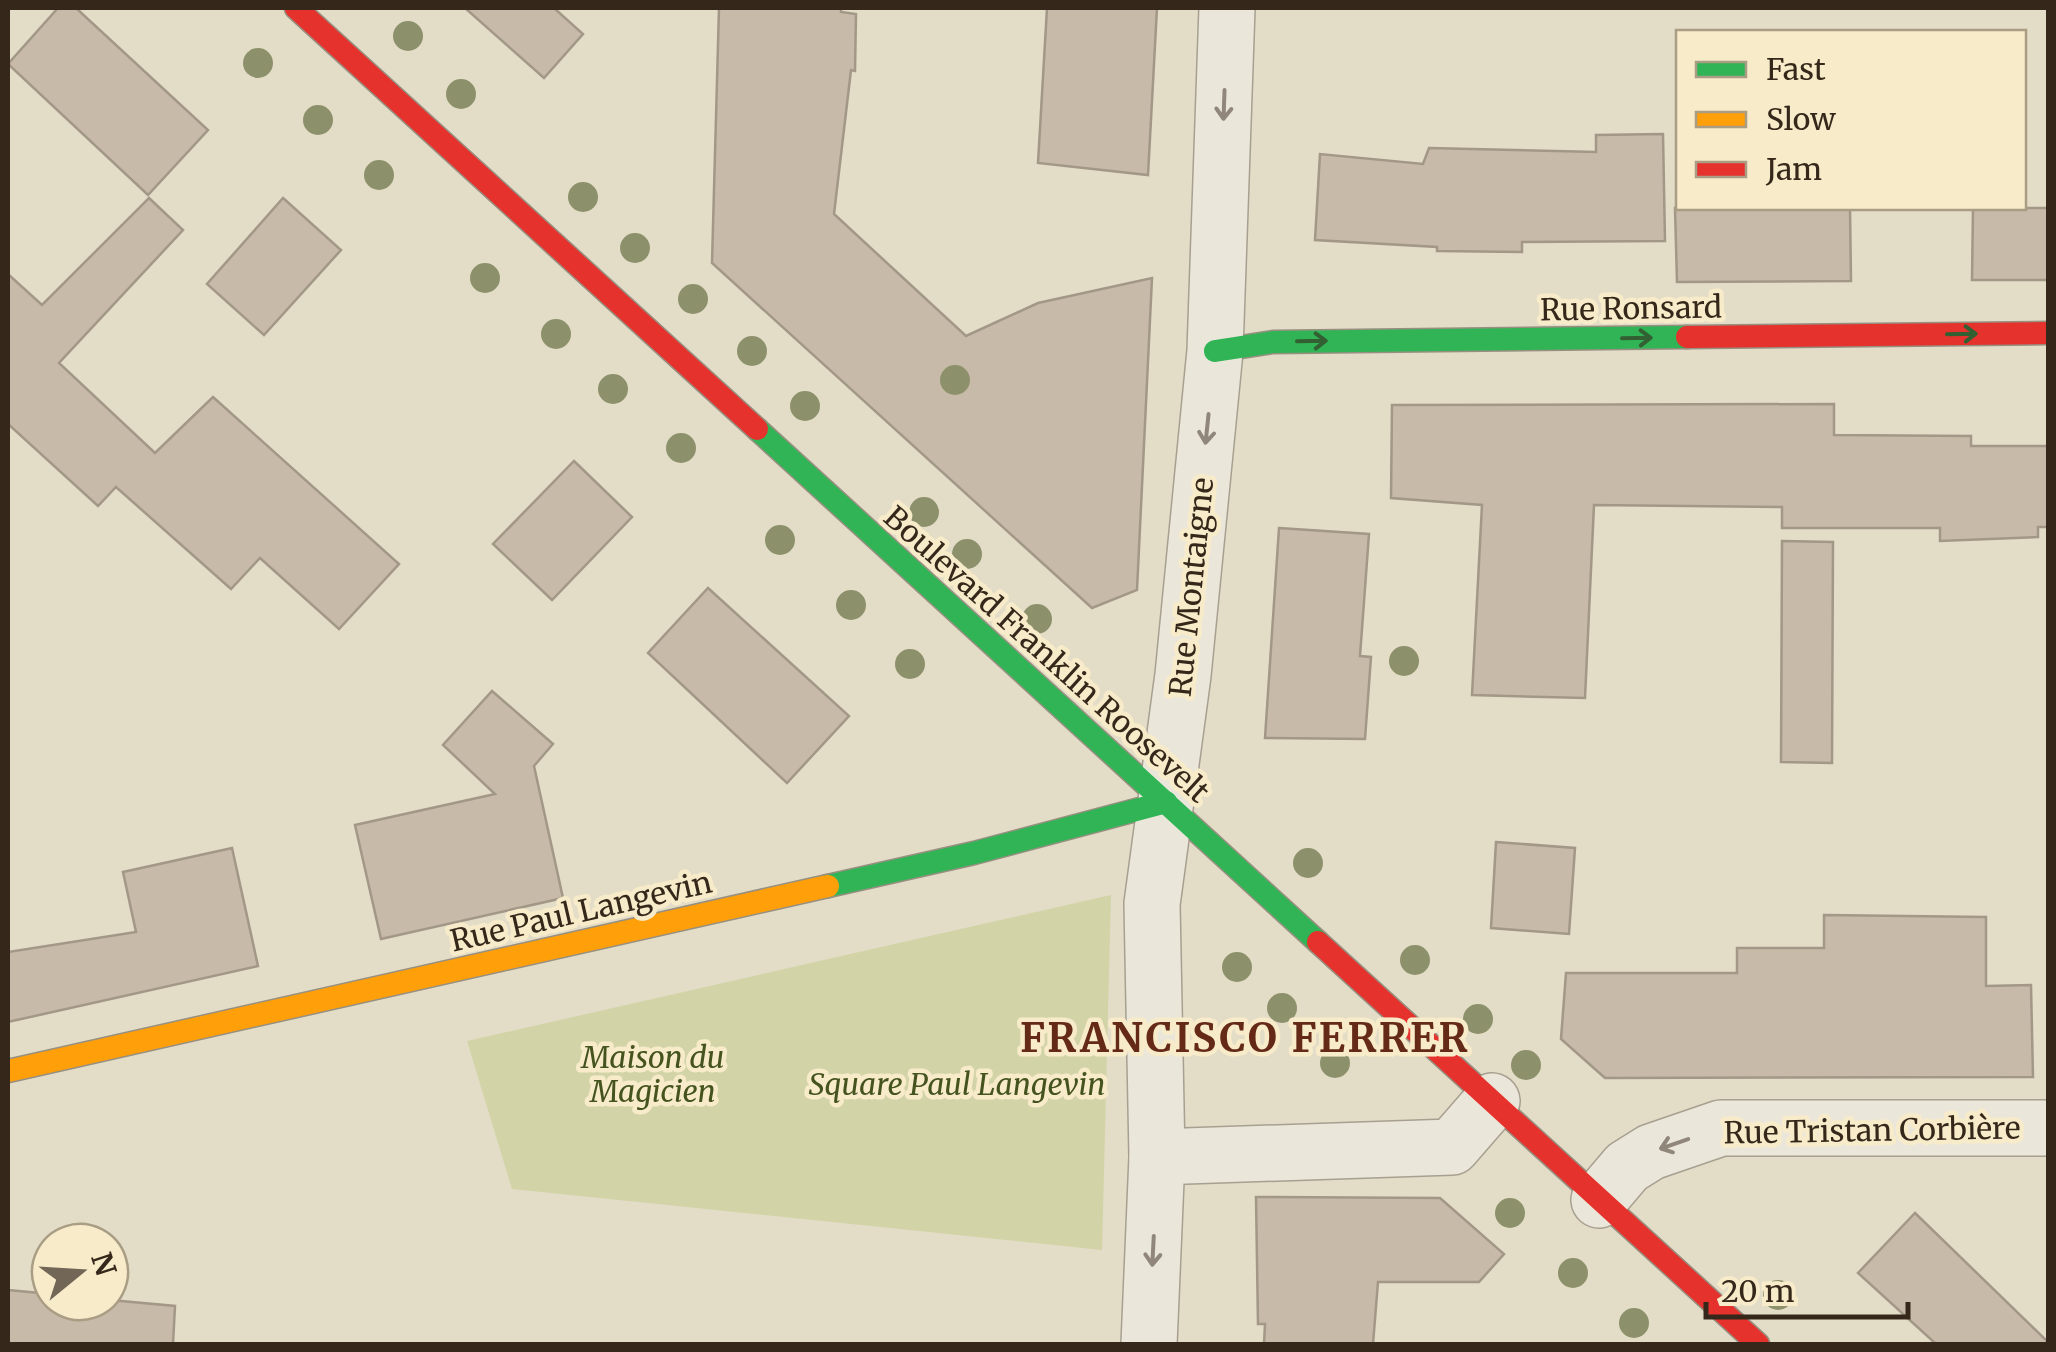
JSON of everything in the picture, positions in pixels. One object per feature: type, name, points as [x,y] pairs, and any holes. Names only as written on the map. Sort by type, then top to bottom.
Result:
[{"type":"street","name":"Boulevard Franklin Roosevelt","points":[[296,8],[1758,1344]]},
{"type":"street","name":"Rue Montaigne","points":[[1148,1344],[1157,1157],[1152,904],[1183,676],[1215,351],[1227,8]]},
{"type":"street","name":"Rue Ronsard","points":[[1215,351],[1273,342],[2048,333]]},
{"type":"street","name":"Rue Paul Langevin","points":[[8,1071],[974,853],[1166,802]]},
{"type":"street","points":[[1157,1157],[1452,1147],[1492,1101]]},
{"type":"street","name":"Rue Tristan Corbière","points":[[1599,1200],[1626,1167],[1651,1152],[1721,1128],[2048,1128]]},
{"type":"green space","name":"Square Paul Langevin","points":[[1111,895],[1102,1250],[512,1189],[467,1041]]},
{"type":"building","points":[[58,8],[76,8],[208,130],[148,195],[8,64]]},
{"type":"building","points":[[465,8],[554,8],[583,34],[544,78]]},
{"type":"building","points":[[719,8],[841,8],[841,12],[856,14],[855,71],[851,70],[834,214],[966,336],[1038,303],[1152,278],[1137,590],[1092,608],[712,263]]},
{"type":"building","points":[[1047,8],[1157,8],[1148,175],[1038,163]]},
{"type":"building","points":[[1663,134],[1665,241],[1522,242],[1522,252],[1437,251],[1437,247],[1315,240],[1320,154],[1423,164],[1429,148],[1596,152],[1596,135]]},
{"type":"building","points":[[149,198],[183,230],[59,363],[155,453],[213,397],[399,564],[339,629],[260,558],[231,589],[116,487],[98,506],[8,424],[8,274],[42,305]]},
{"type":"building","points":[[283,198],[341,250],[264,335],[207,284]]},
{"type":"building","points":[[1675,208],[1850,210],[1851,281],[1677,282]]},
{"type":"building","points":[[2048,208],[2048,280],[1972,280],[1973,210]]},
{"type":"building","points":[[1834,404],[1834,435],[1971,436],[1971,446],[2048,446],[2048,527],[2038,527],[2038,537],[1940,541],[1940,528],[1782,528],[1782,507],[1594,505],[1585,698],[1472,695],[1482,505],[1391,498],[1392,405]]},
{"type":"building","points":[[574,461],[632,517],[552,600],[493,544]]},
{"type":"building","points":[[1279,528],[1369,534],[1360,656],[1371,657],[1365,739],[1265,738]]},
{"type":"building","points":[[1782,541],[1833,542],[1832,763],[1781,762]]},
{"type":"building","points":[[708,588],[849,716],[787,783],[648,653]]},
{"type":"building","points":[[492,691],[553,744],[534,766],[563,898],[381,939],[355,825],[495,794],[443,745]]},
{"type":"building","points":[[1496,842],[1575,848],[1569,934],[1491,928]]},
{"type":"building","points":[[232,848],[258,966],[8,1022],[8,952],[136,932],[123,872]]},
{"type":"building","points":[[1824,915],[1986,917],[1986,986],[2031,985],[2033,1077],[1605,1078],[1561,1039],[1566,973],[1737,973],[1737,948],[1824,948]]},
{"type":"building","points":[[1256,1197],[1440,1198],[1504,1254],[1479,1282],[1378,1282],[1373,1344],[1264,1344],[1265,1324],[1258,1324]]},
{"type":"building","points":[[1915,1213],[2048,1344],[1936,1344],[1858,1273]]},
{"type":"building","points":[[8,1290],[30,1292],[30,1322],[130,1322],[130,1302],[175,1306],[173,1344],[8,1344]]},
{"type":"traffic: fast","points":[[1215,351],[1273,342],[1687,337]]},
{"type":"traffic: fast","points":[[757,429],[1318,942]]},
{"type":"traffic: fast","points":[[828,886],[974,853],[1166,802]]},
{"type":"traffic: slow","points":[[8,1071],[828,886]]},
{"type":"traffic: jam","points":[[296,8],[757,429]]},
{"type":"traffic: jam","points":[[1687,337],[2048,333]]},
{"type":"traffic: jam","points":[[1318,942],[1758,1344]]},
{"type":"district","name":"FRANCISCO FERRER","points":[[1245,1038]]},
{"type":"park label","name":"Maison du Magicien","points":[[653,1074]]}]
